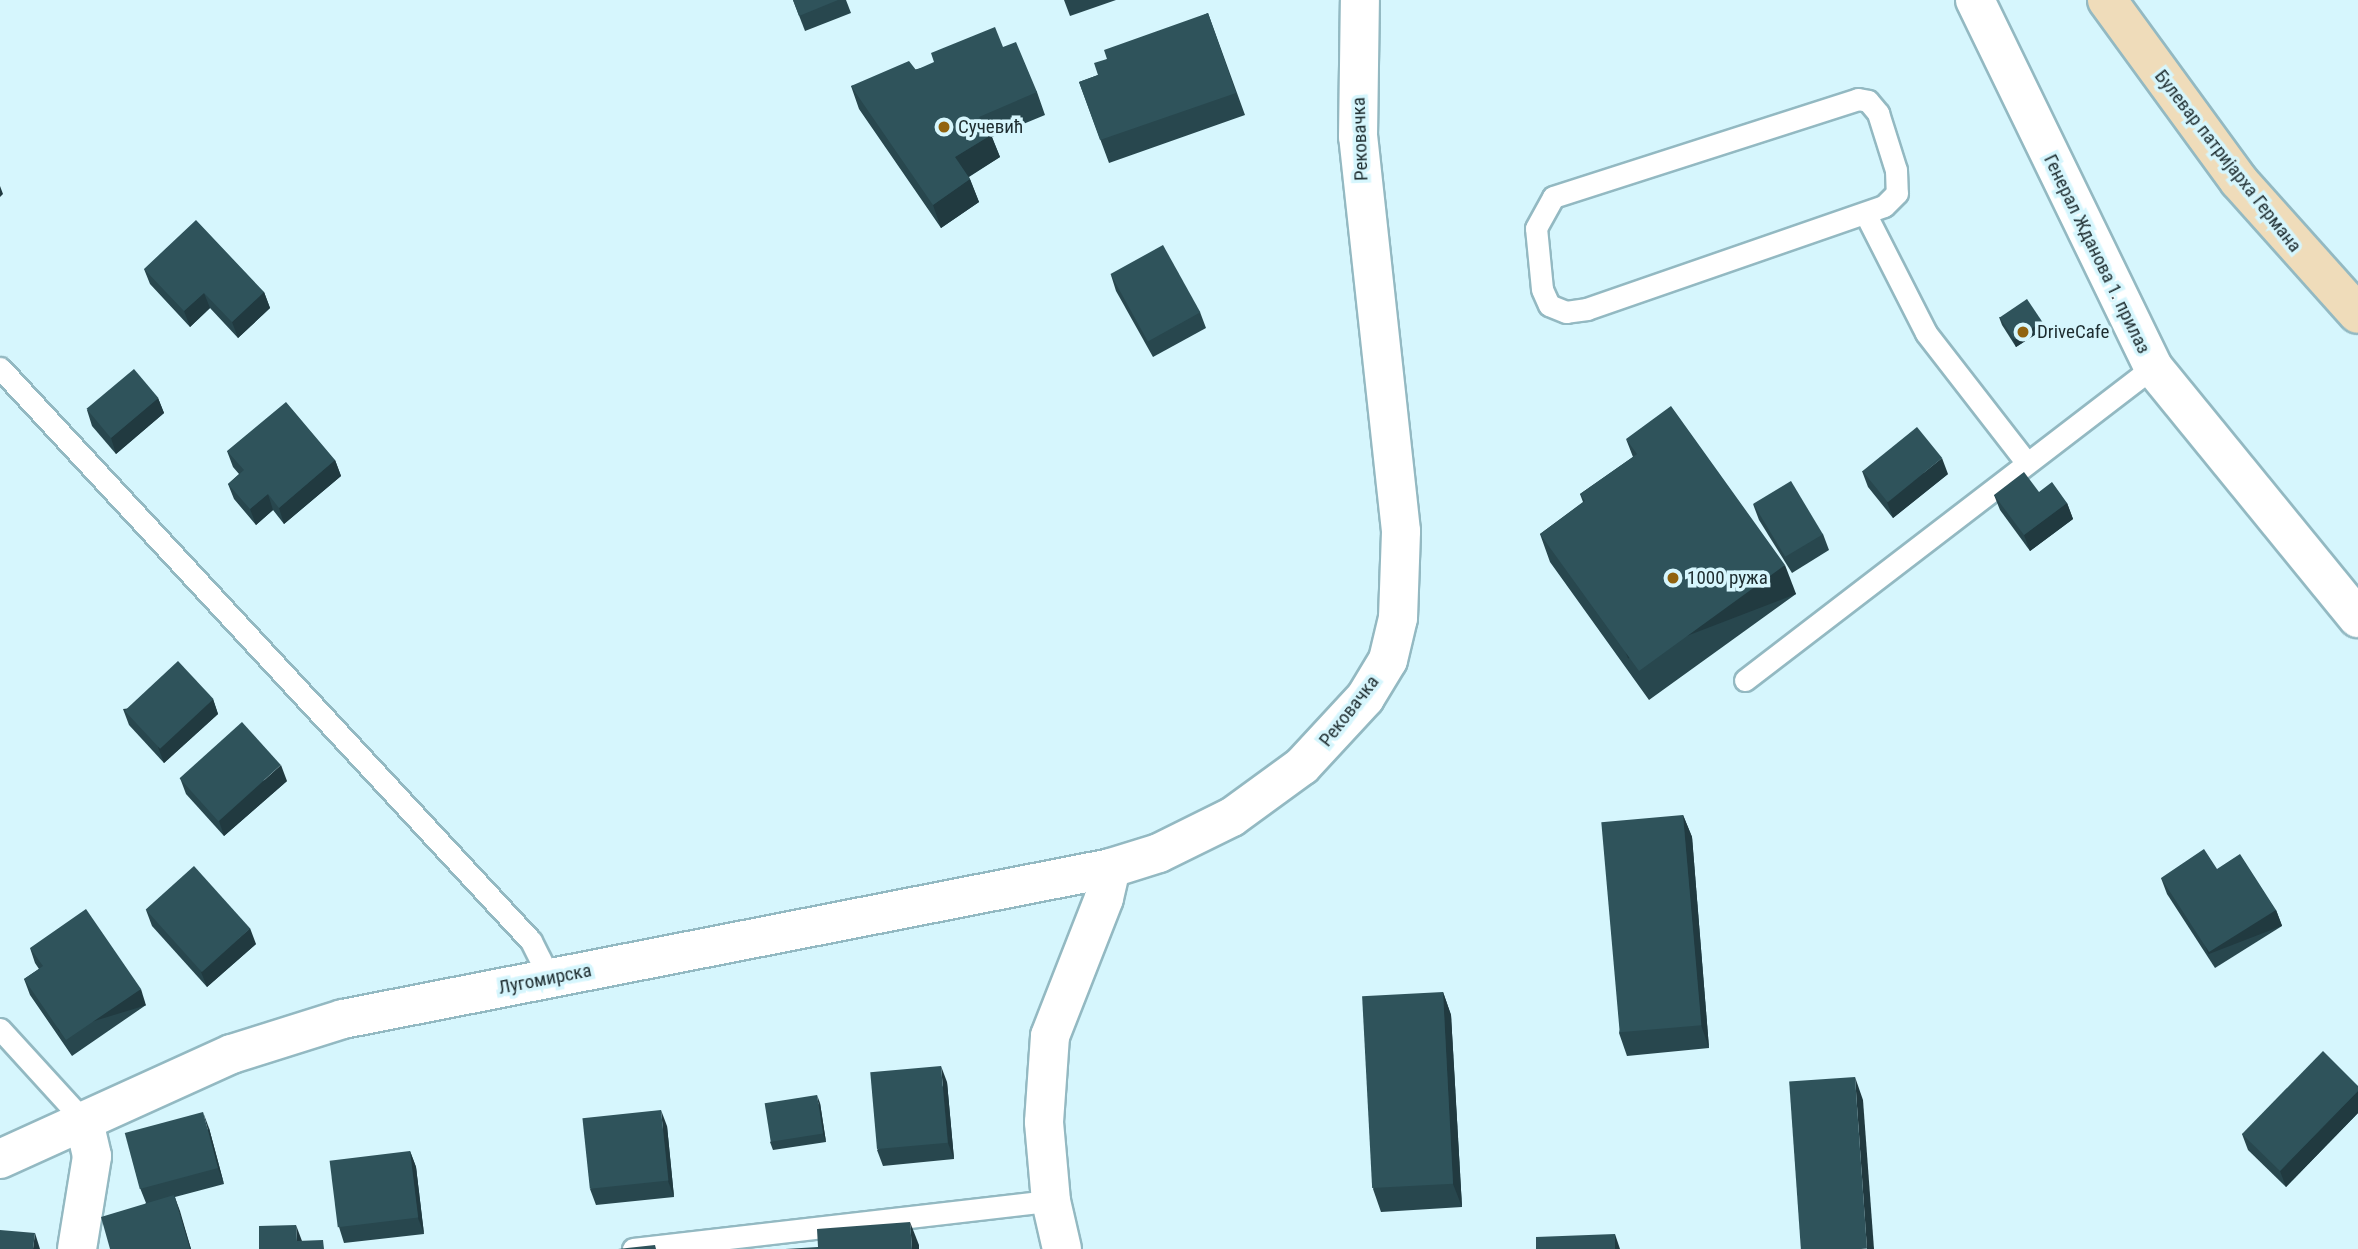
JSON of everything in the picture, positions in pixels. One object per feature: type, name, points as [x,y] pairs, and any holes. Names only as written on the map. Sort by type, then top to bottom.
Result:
[{"type":"main road","name":"Булевар патријарха Германа","points":[[2107,0],[2239,181],[2358,314]]},
{"type":"street","name":"Рековачка","points":[[1111,868],[1159,853],[1266,795],[1329,739],[1365,698],[1388,660],[1398,618],[1401,531],[1362,191],[1357,77],[1360,0]]},
{"type":"street","name":"Генерал Жданова 1. прилаз","points":[[1975,0],[2116,298],[2154,367],[2358,618]]},
{"type":"street","name":"Лугомирска","points":[[0,1159],[232,1054],[289,1035],[390,1008],[1111,868]]},
{"type":"street","points":[[1062,1249],[1051,1201],[1044,1095],[1050,1036],[1104,898],[1111,868]]},
{"type":"street","points":[[77,1249],[92,1156],[84,1121]]},
{"type":"lane","points":[[1858,99],[1868,101],[1878,113],[1899,183],[1892,200],[1866,215],[1587,309],[1566,312],[1549,305],[1542,289],[1536,228],[1553,197],[1858,99]]},
{"type":"lane","points":[[1866,215],[1948,367],[2026,462]]},
{"type":"lane","points":[[1745,680],[2026,462],[2154,367]]},
{"type":"lane","points":[[0,368],[531,941],[550,979]]},
{"type":"lane","points":[[0,1029],[84,1121]]},
{"type":"lane","points":[[633,1249],[1051,1201]]},
{"type":"building","points":[[793,0],[838,0],[799,16]]},
{"type":"building","points":[[1208,13],[1236,93],[1100,140],[1079,82],[1098,75],[1094,63],[1107,59],[1104,50]]},
{"type":"building","name":"Сучевић","points":[[995,27],[1003,47],[1016,42],[1037,92],[979,117],[991,135],[955,157],[970,179],[933,205],[851,86],[909,61],[916,70],[934,62],[931,53]]},
{"type":"building","points":[[196,220],[264,292],[232,322],[204,293],[184,311],[144,269]]},
{"type":"building","points":[[1163,245],[1200,312],[1148,341],[1111,274]]},
{"type":"building","points":[[2027,299],[2042,321],[2015,340],[2000,317]]},
{"type":"building","points":[[134,369],[158,398],[111,438],[87,409]]},
{"type":"building","points":[[286,402],[335,460],[279,508],[268,494],[250,509],[228,484],[244,470],[227,451]]},
{"type":"building","name":"1000 ружа","points":[[1671,406],[1785,565],[1639,671],[1540,534],[1585,501],[1580,494],[1637,454],[1626,439]]},
{"type":"building","points":[[1917,427],[1942,458],[1888,502],[1863,471]]},
{"type":"building","points":[[2024,472],[2039,492],[2052,482],[2067,503],[2024,535],[1994,495]]},
{"type":"building","points":[[1791,481],[1823,534],[1785,557],[1753,504]]},
{"type":"building","points":[[178,661],[213,699],[160,749],[125,711]]},
{"type":"building","points":[[242,722],[281,765],[218,821],[180,778]]},
{"type":"building","points":[[1683,815],[1701,1025],[1620,1032],[1601,822]]},
{"type":"building","points":[[2204,849],[2217,869],[2240,854],[2276,910],[2209,952],[2161,878]]},
{"type":"building","points":[[194,866],[250,928],[202,972],[146,909]]},
{"type":"building","points":[[86,909],[141,989],[66,1040],[24,979],[43,966],[30,948]]},
{"type":"building","points":[[1443,992],[1453,1184],[1372,1188],[1362,996]]},
{"type":"building","points":[[2323,1051],[2358,1086],[2358,1091],[2280,1171],[2242,1134]]},
{"type":"building","points":[[941,1066],[948,1143],[877,1149],[870,1072]]},
{"type":"building","points":[[1855,1077],[1867,1249],[1801,1249],[1789,1082]]},
{"type":"building","points":[[817,1095],[823,1134],[771,1142],[765,1103]]},
{"type":"building","points":[[661,1110],[668,1181],[590,1189],[582,1118]]},
{"type":"building","points":[[203,1112],[218,1168],[140,1189],[125,1133]]},
{"type":"building","points":[[410,1151],[418,1218],[338,1227],[330,1161]]},
{"type":"building","points":[[174,1195],[190,1249],[110,1249],[101,1217]]},
{"type":"building","points":[[910,1222],[912,1249],[785,1249],[818,1247],[817,1229]]},
{"type":"building","points":[[296,1225],[297,1241],[323,1240],[324,1249],[259,1249],[259,1226]]},
{"type":"building","points":[[0,1230],[35,1233],[33,1249],[0,1249]]},
{"type":"building","points":[[1615,1234],[1615,1249],[1536,1249],[1536,1237]]},
{"type":"building","points":[[655,1245],[656,1249],[618,1249]]},
{"type":"place","name":"Сучевић","points":[[944,127]]},
{"type":"place","name":"DriveCafe","points":[[2023,332]]},
{"type":"place","name":"1000 ружа","points":[[1673,578]]}]
